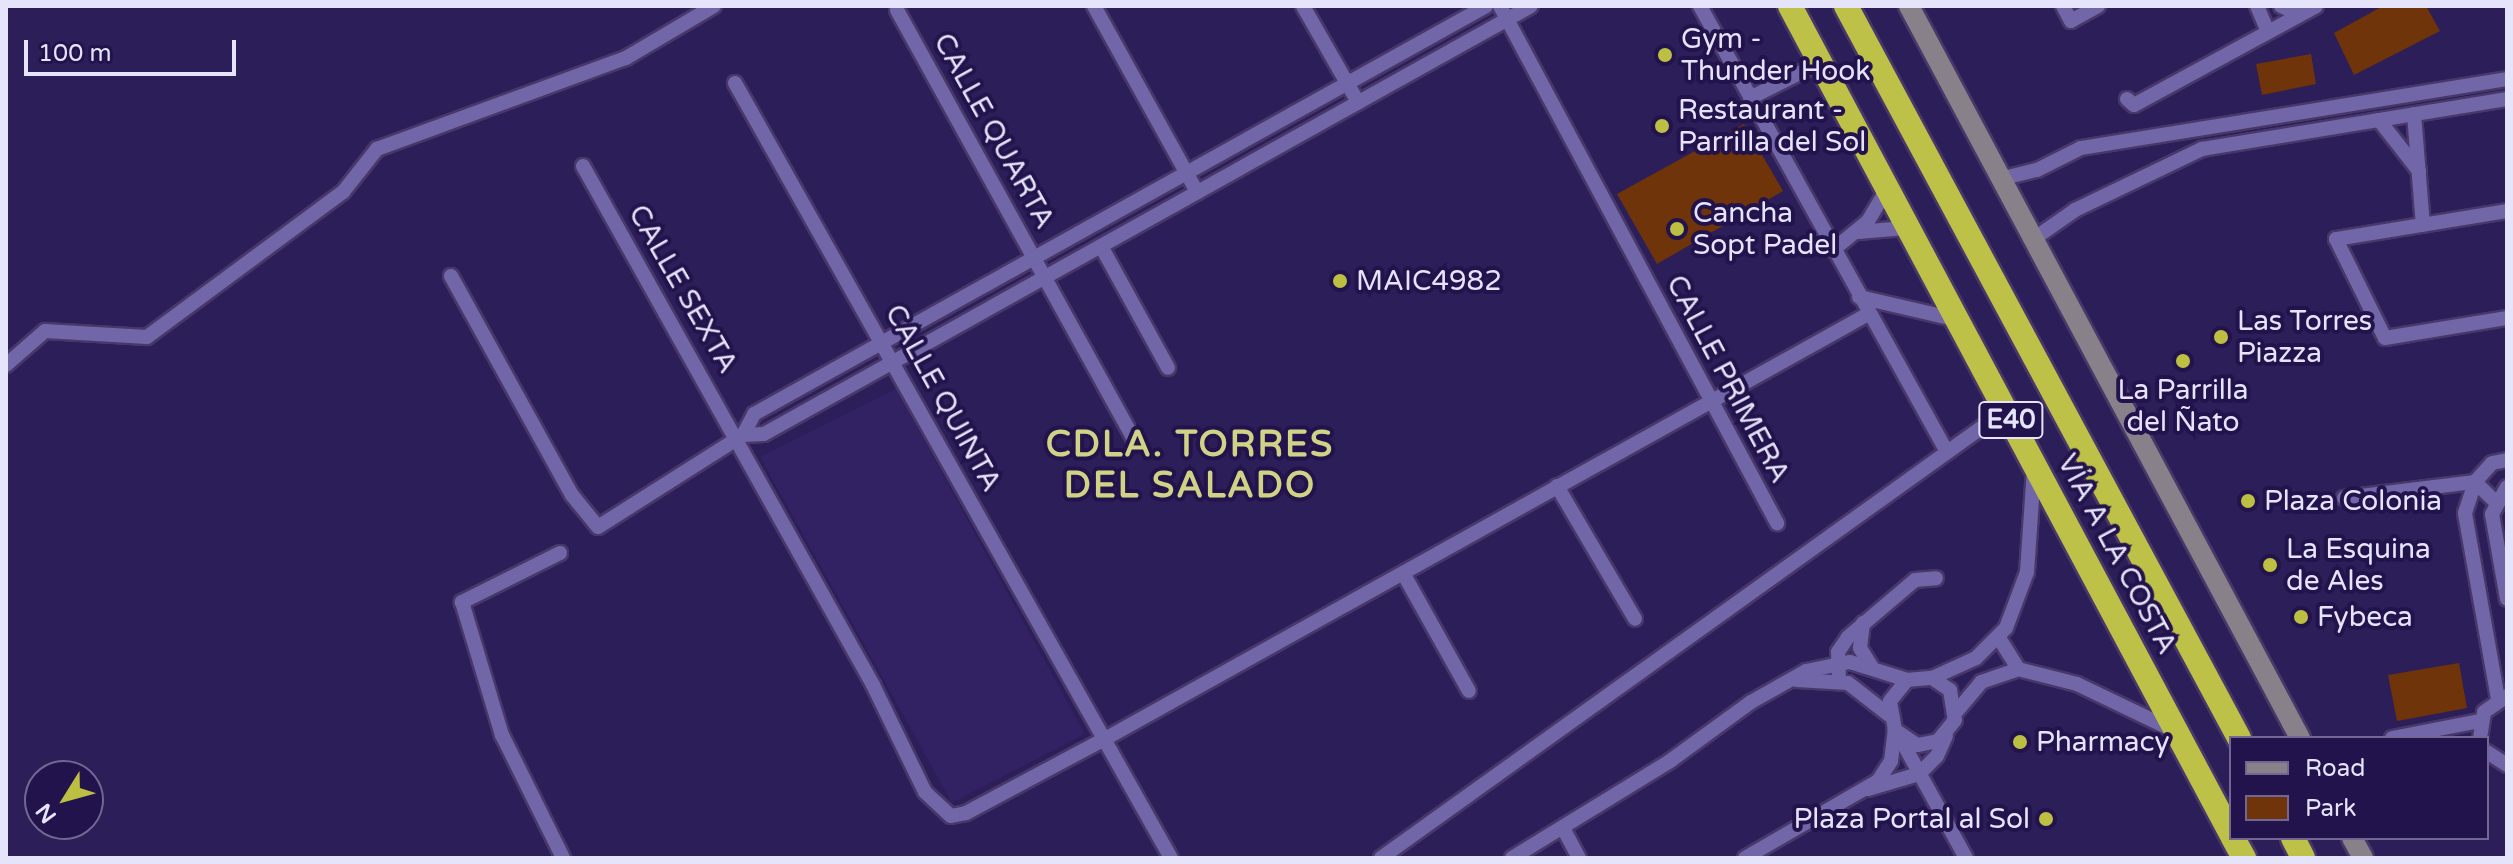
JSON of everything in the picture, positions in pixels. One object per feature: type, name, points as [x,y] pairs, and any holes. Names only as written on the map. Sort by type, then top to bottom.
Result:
[{"type":"highway","name":"VÍA A LA COSTA","points":[[1790,6],[1885,193],[2034,461],[2229,830]]},
{"type":"highway","name":"VÍA A LA COSTA","points":[[1846,6],[2238,736]]},
{"type":"highway","name":"VÍA A LA COSTA","points":[[2234,840],[2244,858]]},
{"type":"highway","points":[[2294,840],[2303,858]]},
{"type":"street","points":[[6,365],[45,331],[147,337],[343,192],[377,149],[626,58],[714,6]]},
{"type":"street","points":[[1094,6],[1197,192]]},
{"type":"street","points":[[1303,6],[1358,102]]},
{"type":"street","points":[[451,276],[572,495],[598,527],[739,437],[754,414],[1486,6]]},
{"type":"street","points":[[739,437],[764,434],[1358,102],[1503,13],[1531,6]]},
{"type":"street","points":[[1700,6],[1947,452]]},
{"type":"street","points":[[1909,6],[2004,178],[2299,736]]},
{"type":"street","points":[[2063,6],[2071,21],[2098,6]]},
{"type":"street","points":[[2257,6],[2268,32]]},
{"type":"street","points":[[2281,6],[2300,15]]},
{"type":"street","points":[[2127,99],[2134,105],[2316,6]]},
{"type":"street","name":"CALLE QUARTA","points":[[897,10],[1134,440]]},
{"type":"street","name":"CALLE PRIMERA","points":[[1503,13],[1777,523]]},
{"type":"street","points":[[1750,98],[1820,63]]},
{"type":"street","points":[[2004,178],[2037,170],[2081,148],[2507,79]]},
{"type":"street","name":"CALLE QUINTA","points":[[735,83],[1171,858]]},
{"type":"street","points":[[2438,90],[2442,110]]},
{"type":"street","points":[[2035,238],[2075,210],[2202,149],[2507,99]]},
{"type":"street","points":[[2414,114],[2423,225]]},
{"type":"street","points":[[2379,120],[2419,171]]},
{"type":"street","name":"CALLE SEXTA","points":[[583,166],[739,437],[873,685],[925,792],[943,812],[966,813],[1103,740]]},
{"type":"street","points":[[1833,250],[1858,232],[1885,193]]},
{"type":"street","points":[[2507,211],[2336,239],[2385,338],[2507,318]]},
{"type":"street","points":[[1858,232],[1905,228]]},
{"type":"street","points":[[1101,246],[1168,368]]},
{"type":"street","points":[[1859,297],[1954,319]]},
{"type":"street","points":[[1103,740],[1868,314]]},
{"type":"street","points":[[1381,858],[2006,410]]},
{"type":"street","points":[[2421,735],[2480,721],[2503,697],[2465,513],[2475,482],[2492,463],[2507,460]]},
{"type":"street","points":[[1508,857],[1563,828],[1788,681],[1837,662],[1872,667],[1907,680],[1932,678],[1976,658],[1999,638],[2027,572],[2034,461]]},
{"type":"street","points":[[2344,498],[2475,482]]},
{"type":"street","points":[[2475,482],[2495,501]]},
{"type":"street","points":[[1557,486],[1635,619]]},
{"type":"street","points":[[2507,487],[2495,501],[2492,514],[2507,599]]},
{"type":"street","points":[[560,553],[462,602],[502,735],[563,858]]},
{"type":"street","points":[[1403,573],[1469,691]]},
{"type":"street","points":[[1839,680],[1837,662],[1842,645],[1915,580],[1936,578]]},
{"type":"street","points":[[1864,623],[1860,648],[1872,667]]},
{"type":"street","points":[[1999,638],[2018,669]]},
{"type":"street","points":[[1745,858],[1867,789],[1919,774],[1937,756],[1957,711],[1981,682],[2018,669],[2077,684],[2177,732]]},
{"type":"street","points":[[1932,678],[1950,690],[1957,711]]},
{"type":"street","points":[[1788,681],[1839,680],[1862,690],[1889,715],[1966,858]]},
{"type":"street","points":[[1889,715],[1896,689],[1907,680]]},
{"type":"street","points":[[2480,721],[2480,736]]},
{"type":"street","points":[[1897,733],[1917,745],[1946,736]]},
{"type":"street","points":[[1867,789],[1891,761],[1897,733]]},
{"type":"street","points":[[2489,754],[2506,769]]},
{"type":"street","points":[[1563,828],[1579,858]]},
{"type":"street","points":[[2353,840],[2363,858]]},
{"type":"shaded area","points":[[896,389],[1085,734],[952,803],[760,457]]},
{"type":"green space","points":[[2383,6],[2426,6],[2440,31],[2354,75],[2334,33]]},
{"type":"green space","points":[[2311,54],[2316,84],[2262,95],[2256,64]]},
{"type":"green space","name":"Cancha Sopt Padel","points":[[1744,124],[1783,191],[1657,264],[1617,194]]},
{"type":"green space","points":[[2459,663],[2467,708],[2397,721],[2388,675]]},
{"type":"place","name":"Gym - Thunder Hook","points":[[1665,55]]},
{"type":"place","name":"Restaurant - Parrilla del Sol","points":[[1662,126]]},
{"type":"place","name":"Cancha Sopt Padel","points":[[1677,229]]},
{"type":"place","name":"MAIC4982","points":[[1340,281]]},
{"type":"place","name":"Las Torres Piazza","points":[[2221,337]]},
{"type":"place","name":"La Parrilla del Ñato","points":[[2183,361]]},
{"type":"place","name":"Plaza Colonia","points":[[2248,501]]},
{"type":"place","name":"La Esquina de Ales","points":[[2270,565]]},
{"type":"place","name":"Fybeca","points":[[2301,617]]},
{"type":"place","name":"Pharmacy","points":[[2020,742]]},
{"type":"place","name":"Plaza Portal al Sol","points":[[2046,819]]},
{"type":"district","name":"CDLA. TORRES DEL SALADO","points":[[1190,464]]}]
